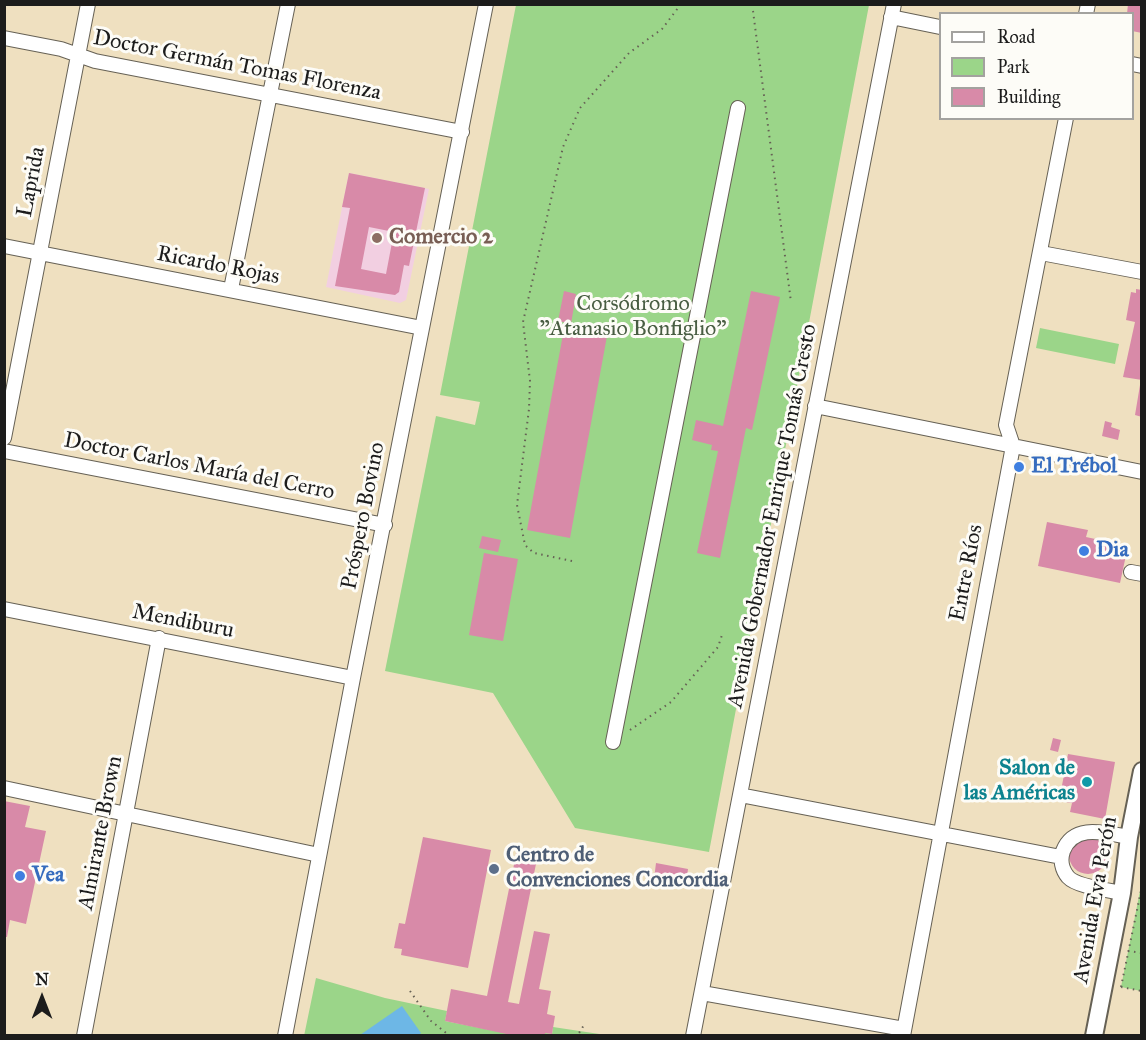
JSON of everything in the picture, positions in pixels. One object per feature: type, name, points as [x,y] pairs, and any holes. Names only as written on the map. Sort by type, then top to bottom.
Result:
[{"type":"main road","name":"Avenida Eva Perón","points":[[1094,1035],[1122,893],[1129,837],[1142,771]]},
{"type":"street","name":"Laprida","points":[[4,438],[88,4]]},
{"type":"street","points":[[231,289],[288,4]]},
{"type":"street","name":"Próspero Bovino","points":[[285,1035],[296,989],[353,678],[486,4]]},
{"type":"street","points":[[892,11],[939,27]]},
{"type":"street","name":"Avenida Gobernador Enrique Tomás Cresto","points":[[693,1035],[892,11]]},
{"type":"street","name":"Doctor Germán Tomas Florenza","points":[[4,38],[61,49],[95,61],[462,132]]},
{"type":"street","points":[[613,741],[738,108]]},
{"type":"street","name":"Entre Ríos","points":[[903,1032],[1012,446],[1006,425],[1066,120]]},
{"type":"street","name":"Ricardo Rojas","points":[[4,246],[422,328]]},
{"type":"street","points":[[1041,253],[1142,272]]},
{"type":"street","points":[[815,406],[1142,472]]},
{"type":"street","name":"Doctor Carlos María del Cerro","points":[[4,451],[384,525]]},
{"type":"street","name":"Mendiburu","points":[[4,609],[353,678]]},
{"type":"street","name":"Almirante Brown","points":[[84,1035],[159,638]]},
{"type":"street","points":[[4,788],[319,855]]},
{"type":"street","points":[[740,795],[1061,857]]},
{"type":"street","points":[[1122,893],[1083,885],[1069,878],[1062,865],[1061,857],[1066,842],[1075,836],[1091,831],[1129,837]]},
{"type":"street","points":[[702,993],[903,1032]]},
{"type":"path","points":[[572,561],[534,553],[525,545],[517,505],[529,409],[530,381],[523,322],[563,147],[580,108],[629,53],[662,28],[678,8]]},
{"type":"path","points":[[753,11],[791,302]]},
{"type":"path","points":[[613,741],[671,702],[718,647],[723,632]]},
{"type":"path","points":[[1121,987],[1142,886]]},
{"type":"path","points":[[1128,951],[1142,953]]},
{"type":"path","points":[[1104,984],[1142,991]]},
{"type":"path","points":[[410,991],[431,1021],[450,1035]]},
{"type":"path","points":[[574,1035],[579,1033],[584,1025]]},
{"type":"path","points":[[492,1035],[493,1031]]},
{"type":"shaded area","name":"Comercio 2","points":[[349,173],[429,189],[406,300],[400,303],[326,287]]},
{"type":"green space","name":"Corsódromo \"Atanasio Bonfiglio\"","points":[[516,5],[869,5],[709,852],[575,828],[493,693],[385,671],[436,416],[475,425],[480,402],[440,395]]},
{"type":"green space","points":[[1040,328],[1119,344],[1115,364],[1036,348]]},
{"type":"green space","points":[[1141,886],[1141,991],[1121,987]]},
{"type":"green space","points":[[316,978],[385,998],[447,1011],[445,1021],[516,1035],[304,1036]]},
{"type":"green space","points":[[553,1027],[606,1035],[545,1036],[545,1033],[552,1034]]},
{"type":"water","points":[[402,1006],[421,1033],[419,1035],[360,1035]]},
{"type":"building","points":[[1128,4],[1142,4],[1142,33],[1134,31],[1134,12],[1127,12]]},
{"type":"building","name":"Comercio 2","points":[[349,173],[425,188],[409,266],[404,265],[399,292],[395,295],[335,286],[350,208],[342,207]],"holes":[[[369,227],[394,232],[386,274],[361,269]]]},
{"type":"building","points":[[1136,289],[1142,290],[1142,380],[1123,377],[1135,322],[1126,320],[1131,292],[1136,293]]},
{"type":"building","points":[[564,291],[576,294],[571,324],[558,321]]},
{"type":"building","points":[[751,291],[780,297],[752,430],[746,428],[720,558],[697,553],[718,451],[711,450],[712,445],[692,440],[696,420],[723,426]]},
{"type":"building","points":[[564,329],[607,336],[570,538],[527,530]]},
{"type":"building","points":[[1140,385],[1142,386],[1142,417],[1135,415]]},
{"type":"building","points":[[1105,421],[1112,423],[1111,427],[1120,430],[1118,440],[1102,436]]},
{"type":"building","name":"Dia","points":[[1047,522],[1088,530],[1086,537],[1128,546],[1120,583],[1038,566]]},
{"type":"building","points":[[482,536],[501,540],[498,552],[479,548]]},
{"type":"building","points":[[484,553],[518,559],[503,641],[469,635]]},
{"type":"building","points":[[1053,738],[1061,740],[1058,752],[1050,750]]},
{"type":"building","name":"Salon de las Américas","points":[[1068,754],[1115,762],[1105,819],[1070,812],[1072,803],[1059,801]]},
{"type":"building","name":"Vea","points":[[4,801],[30,806],[25,827],[46,831],[26,924],[10,920],[7,937],[4,937]]},
{"type":"building","points":[[1088,836],[1101,842],[1107,855],[1101,868],[1088,874],[1075,868],[1069,855],[1075,842]]},
{"type":"building","points":[[423,837],[491,850],[468,968],[401,955],[402,949],[394,948],[399,923],[405,924]]},
{"type":"building","points":[[517,850],[538,854],[508,1002],[519,1004],[534,931],[550,934],[539,989],[551,991],[547,1014],[555,1016],[552,1034],[545,1033],[545,1036],[516,1036],[445,1021],[451,989],[487,996]]},
{"type":"building","points":[[656,863],[688,869],[686,884],[654,879]]},
{"type":"place","name":"Comercio 2","points":[[377,238]]},
{"type":"place","name":"El Trébol","points":[[1019,467]]},
{"type":"place","name":"Dia","points":[[1084,551]]},
{"type":"place","name":"Salon de las Américas","points":[[1087,782]]},
{"type":"place","name":"Centro de Convenciones Concordia","points":[[494,869]]},
{"type":"place","name":"Vea","points":[[20,876]]}]
